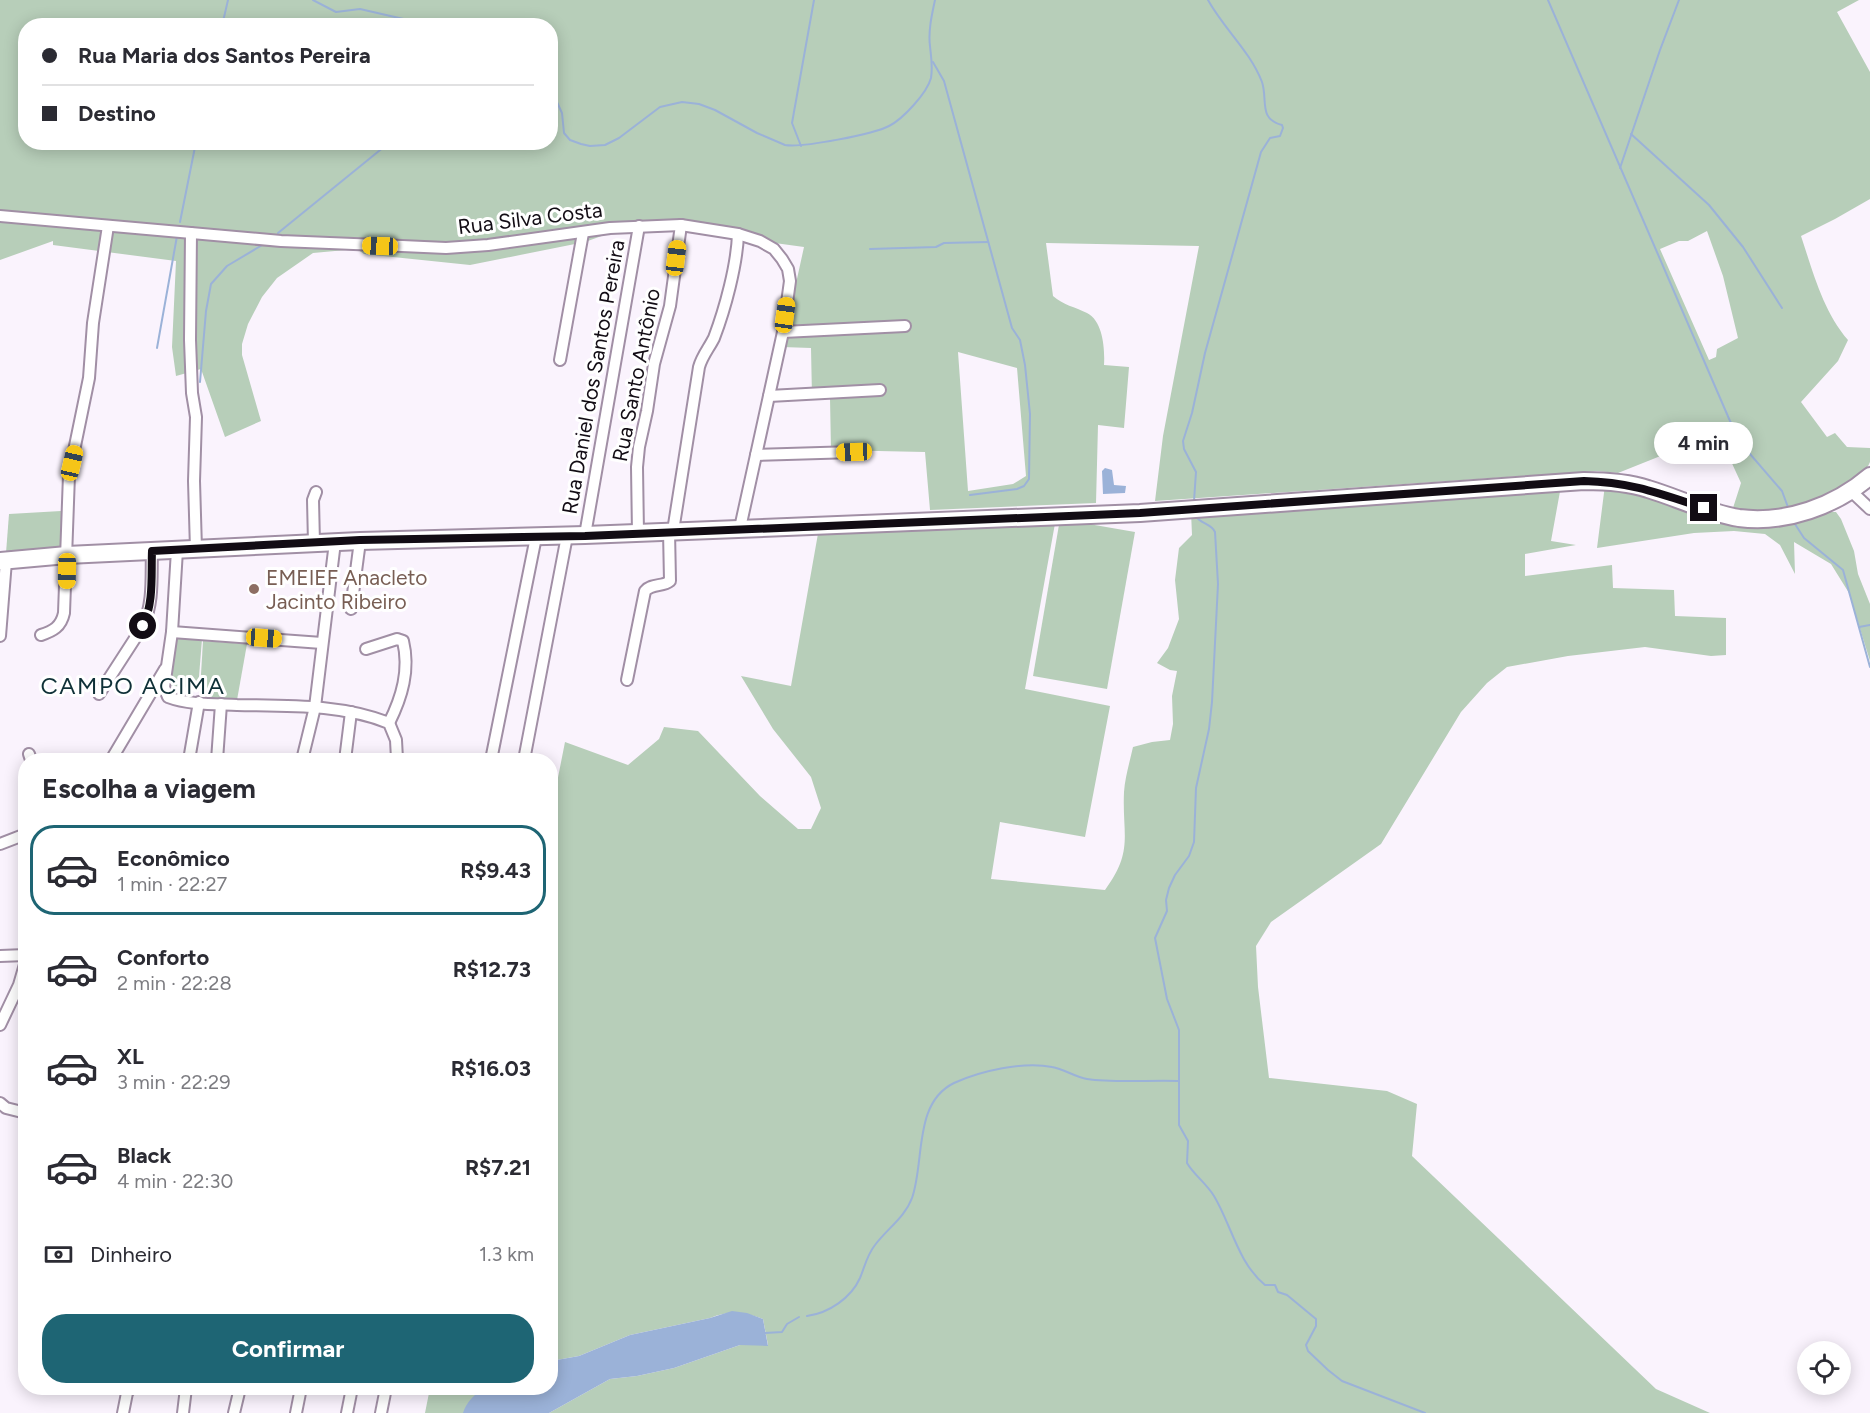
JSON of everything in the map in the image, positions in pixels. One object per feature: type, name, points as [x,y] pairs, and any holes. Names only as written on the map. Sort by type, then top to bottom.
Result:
[{"type":"main road","points":[[3,561],[67,555],[360,540],[585,536],[638,532],[1140,513],[1584,481],[1637,486],[1716,512],[1738,518],[1760,520],[1781,518],[1823,505],[1851,491],[1870,476]]},
{"type":"street","name":"Rua Silva Costa","points":[[0,216],[304,242],[446,248],[639,226],[681,225],[738,234],[760,241],[774,249],[788,269],[790,281],[783,332],[740,528]]},
{"type":"street","name":"Rua Santo Antônio","points":[[638,532],[639,447],[654,364],[670,306],[681,225]]},
{"type":"street","points":[[40,635],[51,632],[63,621],[67,586],[69,475],[89,378],[93,323],[108,226]]},
{"type":"street","name":"Rua Daniel dos Santos Pereira","points":[[585,536],[639,226]]},
{"type":"street","points":[[191,233],[190,340],[192,393],[196,417],[194,481],[196,549]]},
{"type":"street","points":[[560,360],[583,233]]},
{"type":"street","points":[[627,680],[645,591],[652,586],[666,584],[670,581],[671,531],[699,367],[716,331],[734,268],[738,234]]},
{"type":"street","points":[[783,332],[905,326]]},
{"type":"street","points":[[769,396],[880,390]]},
{"type":"street","points":[[756,454],[854,452]]},
{"type":"street","points":[[1851,491],[1870,509]]},
{"type":"street","points":[[314,543],[313,500],[316,492]]},
{"type":"street","points":[[525,753],[567,536]]},
{"type":"street","points":[[492,753],[536,537]]},
{"type":"street","points":[[351,609],[360,540]]},
{"type":"street","points":[[304,753],[315,707],[335,542]]},
{"type":"street","points":[[177,550],[172,632],[164,687],[168,697],[182,701],[221,704],[315,707],[351,712],[389,723]]},
{"type":"street","points":[[99,694],[143,626],[148,614],[151,600],[152,551]]},
{"type":"street","points":[[0,636],[3,561]]},
{"type":"street","points":[[172,632],[322,643]]},
{"type":"street","points":[[366,649],[397,639],[403,641],[406,665],[404,679],[389,723],[396,740],[397,753]]},
{"type":"street","points":[[115,753],[167,667]]},
{"type":"street","points":[[190,753],[199,702]]},
{"type":"street","points":[[218,753],[221,704]]},
{"type":"street","points":[[346,753],[351,712]]},
{"type":"street","points":[[0,844],[18,837]]},
{"type":"street","points":[[0,956],[18,955]]},
{"type":"street","points":[[0,1025],[18,987]]},
{"type":"street","points":[[0,1103],[6,1108],[18,1111]]},
{"type":"street","points":[[123,1413],[127,1395]]},
{"type":"street","points":[[182,1395],[183,1413]]},
{"type":"street","points":[[234,1413],[238,1395]]},
{"type":"street","points":[[296,1413],[300,1395]]},
{"type":"street","points":[[347,1413],[351,1395]]},
{"type":"street","points":[[381,1413],[385,1395]]},
{"type":"green space","points":[[0,0],[1859,0],[1837,12],[1870,72],[1870,199],[1801,236],[1825,304],[1848,340],[1838,361],[1801,402],[1827,437],[1835,433],[1847,447],[1870,448],[1870,462],[1858,477],[1824,498],[1793,510],[1779,512],[1733,508],[1741,483],[1718,433],[1618,473],[1597,471],[1155,501],[1163,436],[1199,246],[1046,243],[1053,296],[1087,313],[1097,322],[1103,344],[1104,365],[1129,367],[1124,428],[1098,425],[1096,503],[930,510],[925,452],[831,450],[830,398],[812,397],[811,348],[782,347],[804,247],[629,223],[621,229],[585,242],[470,265],[364,254],[357,249],[313,253],[277,278],[262,297],[248,324],[242,344],[242,355],[261,421],[225,437],[201,369],[176,376],[172,347],[176,261],[53,245],[53,241],[0,260]],"holes":[[[1707,231],[1723,276],[1738,338],[1717,349],[1716,357],[1709,360],[1660,249],[1679,241],[1688,241]],[[958,352],[1017,368],[1026,476],[1013,484],[968,491]]]},
{"type":"green space","points":[[1605,485],[1763,525],[1795,523],[1825,512],[1836,512],[1854,551],[1858,574],[1870,604],[1870,661],[1849,593],[1831,564],[1794,542],[1795,574],[1780,545],[1765,534],[1734,531],[1694,533],[1597,548]]},
{"type":"green space","points":[[1561,486],[1551,541],[1576,545],[1525,554],[1525,576],[1612,565],[1613,588],[1674,590],[1675,616],[1726,618],[1726,655],[1711,656],[1645,647],[1568,656],[1507,667],[1487,683],[1461,712],[1381,844],[1271,922],[1256,946],[1258,987],[1269,1078],[1387,1091],[1417,1104],[1412,1156],[1656,1389],[1710,1413],[549,1413],[610,1379],[674,1368],[740,1345],[768,1345],[763,1319],[743,1313],[731,1313],[630,1335],[579,1356],[558,1360],[558,778],[565,742],[628,765],[659,739],[664,727],[698,731],[760,796],[798,829],[811,829],[821,808],[811,777],[773,729],[741,676],[791,686],[819,528],[1056,518],[1025,689],[1110,706],[1085,837],[1000,822],[991,879],[1105,890],[1120,864],[1125,843],[1124,792],[1133,747],[1170,740],[1173,724],[1172,696],[1177,671],[1157,663],[1168,648],[1179,619],[1175,580],[1179,548],[1192,535],[1191,512]]},
{"type":"green space","points":[[61,511],[64,549],[6,553],[9,514]]},
{"type":"green space","points":[[1060,519],[1135,532],[1107,689],[1033,676]]},
{"type":"green space","points":[[172,637],[202,639],[198,689],[167,685]]},
{"type":"green space","points":[[203,641],[247,644],[237,700],[205,697],[200,691]]},
{"type":"green space","points":[[429,1395],[476,1395],[464,1413],[425,1413]]},
{"type":"water","points":[[1105,468],[1112,470],[1114,485],[1126,486],[1125,493],[1103,494],[1102,471]]},
{"type":"water","points":[[732,1311],[747,1313],[763,1319],[768,1346],[740,1345],[674,1368],[610,1379],[549,1413],[463,1413],[475,1395],[558,1395],[558,1360],[579,1356],[630,1335]]},
{"type":"waterway","points":[[224,18],[228,0]]},
{"type":"waterway","points":[[313,0],[336,12],[360,9],[399,18]]},
{"type":"waterway","points":[[801,146],[792,123],[814,0]]},
{"type":"waterway","points":[[558,104],[562,113],[564,133],[570,140],[590,146],[605,145],[619,138],[660,107],[682,102],[699,104],[715,110],[785,145],[821,142],[881,129],[901,118],[929,84],[932,74],[930,34],[935,0]]},
{"type":"waterway","points":[[1194,501],[1196,472],[1184,449],[1183,441],[1261,152],[1270,138],[1280,136],[1283,128],[1267,114],[1264,89],[1257,71],[1208,0]]},
{"type":"waterway","points":[[1548,0],[1730,421],[1744,447],[1782,491],[1789,510]]},
{"type":"waterway","points":[[1620,168],[1679,0]]},
{"type":"waterway","points":[[933,62],[944,81],[1012,328],[1020,340],[1030,414],[1029,479],[1024,486],[1017,489],[970,495]]},
{"type":"waterway","points":[[1631,134],[1709,205],[1743,247],[1782,308]]},
{"type":"waterway","points":[[180,222],[194,150]]},
{"type":"waterway","points":[[278,233],[380,150]]},
{"type":"waterway","points":[[157,348],[177,236]]},
{"type":"waterway","points":[[870,249],[936,247],[944,243],[988,242]]},
{"type":"waterway","points":[[200,382],[206,311],[211,284],[227,266],[264,244]]},
{"type":"waterway","points":[[1196,516],[1215,532],[1218,584],[1212,702],[1209,729],[1196,788],[1194,842],[1189,856],[1175,875],[1169,888],[1166,900],[1167,911],[1155,938],[1167,999],[1179,1030],[1179,1125],[1188,1141],[1187,1163],[1214,1196],[1241,1255],[1256,1276],[1265,1285],[1275,1285],[1278,1292],[1287,1295],[1316,1319],[1316,1326],[1306,1345],[1308,1351],[1342,1381],[1425,1413]]},
{"type":"waterway","points":[[1793,521],[1804,538],[1843,570],[1870,667]]},
{"type":"waterway","points":[[1859,627],[1870,625]]},
{"type":"waterway","points":[[807,1316],[831,1308],[851,1292],[860,1278],[872,1249],[909,1205],[916,1183],[926,1118],[941,1092],[954,1083],[989,1071],[1029,1065],[1052,1067],[1083,1078],[1097,1080],[1178,1081]]},
{"type":"waterway","points":[[765,1333],[782,1332],[787,1324],[799,1317]]},
{"type":"place","name":"EMEIEF Anacleto Jacinto Ribeiro","points":[[254,589]]},
{"type":"district","name":"CAMPO ACIMA","points":[[133,685]]},
{"type":"route","points":[[143,626],[151,600],[152,551],[360,540],[585,536],[1140,513],[1584,481],[1628,484],[1646,488],[1704,508]]}]
